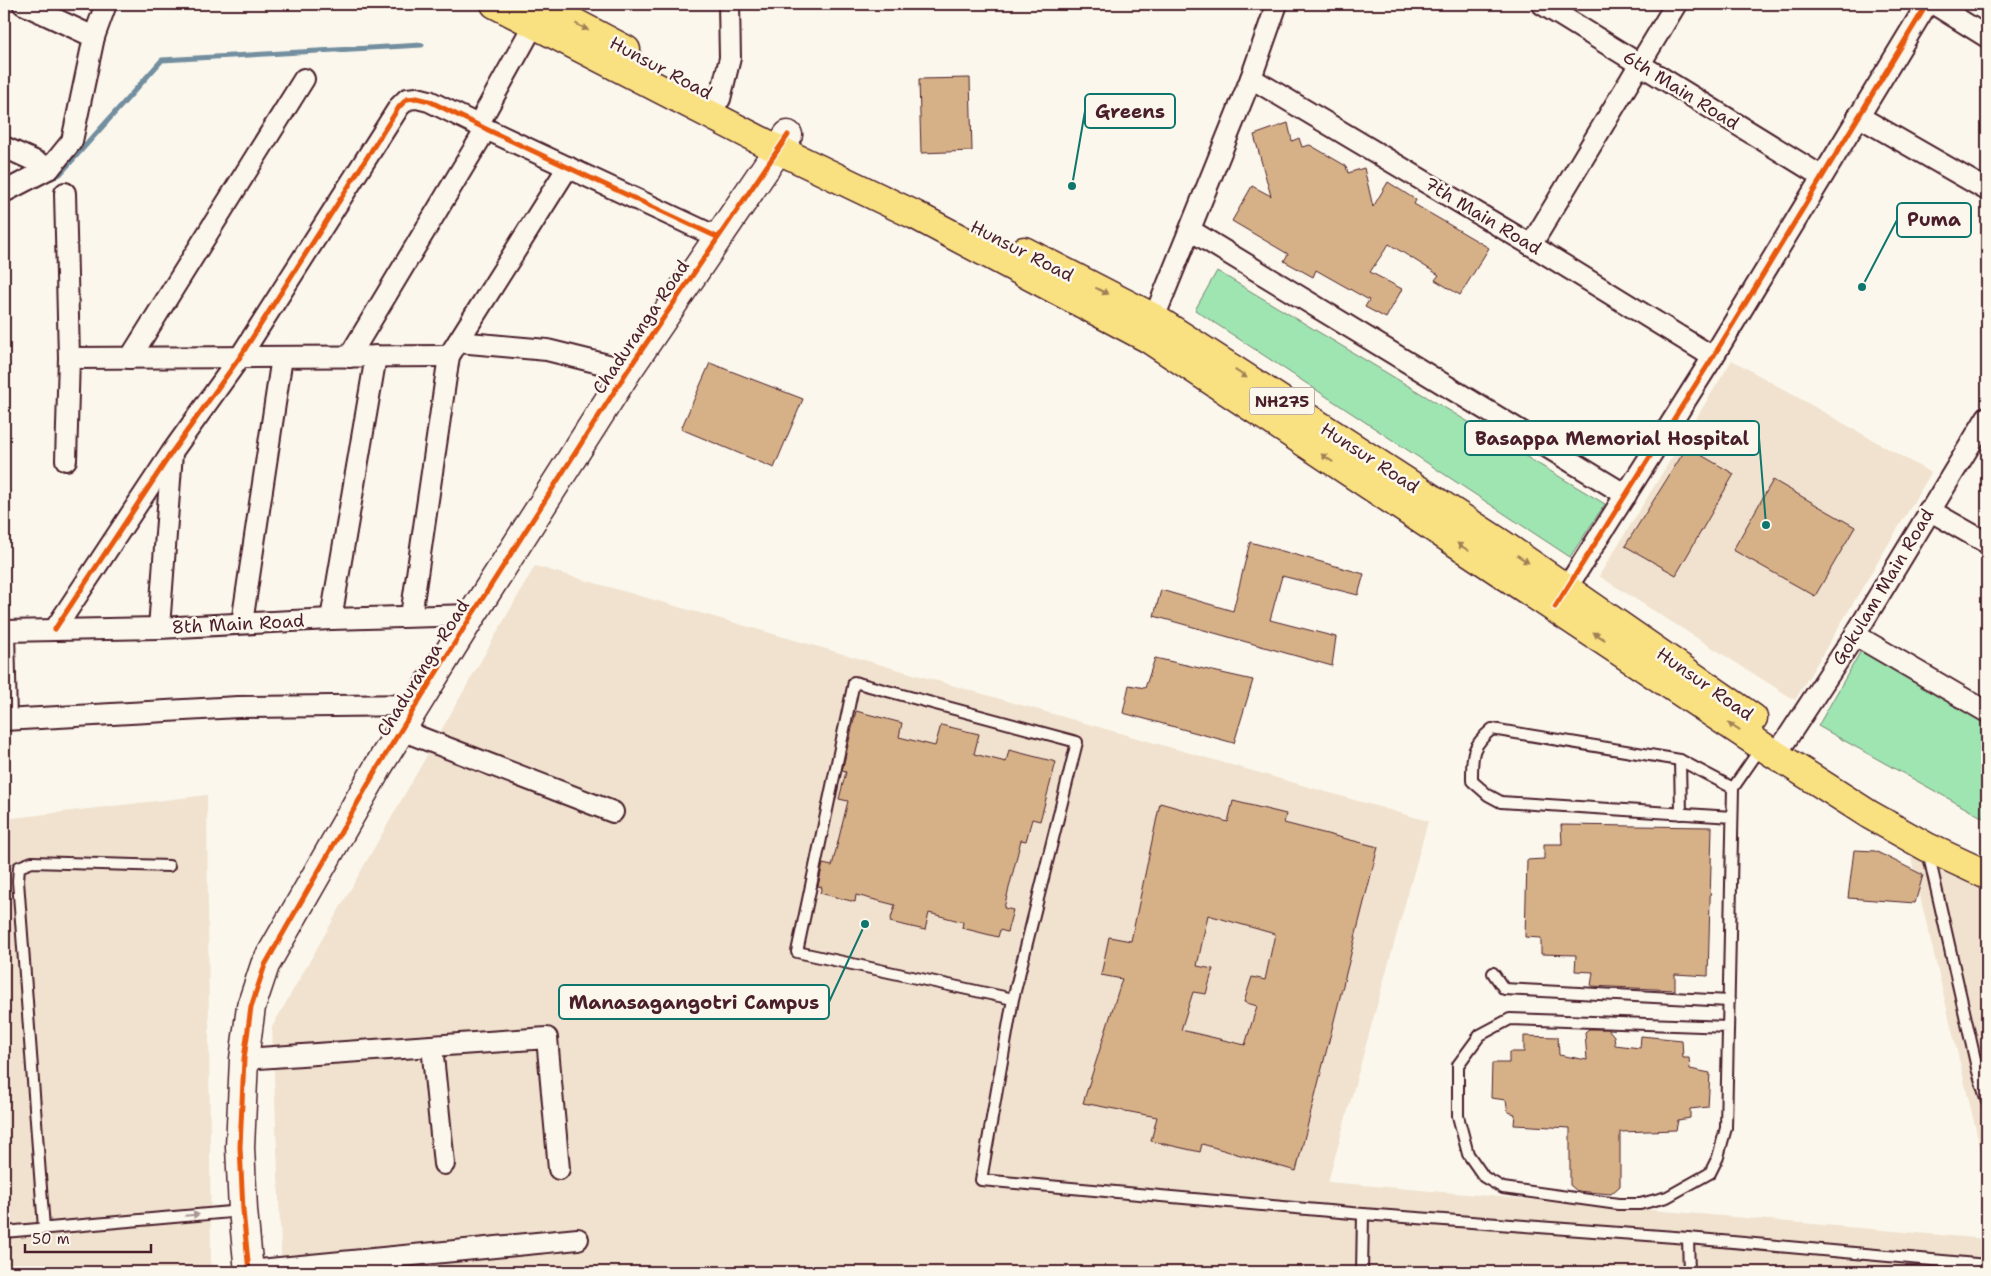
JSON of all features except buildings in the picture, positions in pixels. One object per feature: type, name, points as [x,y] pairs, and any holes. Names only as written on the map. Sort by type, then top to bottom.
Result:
[{"type":"main road","points":[[495,4],[537,14],[782,142],[1149,339],[1561,598]]},
{"type":"main road","name":"Hunsur Road","points":[[537,14],[720,99],[782,142],[1154,318],[1502,544],[1561,598],[1774,747],[1925,839],[1987,859]]},
{"type":"main road","points":[[1925,839],[1987,875]]},
{"type":"street","points":[[23,4],[94,37]]},
{"type":"street","points":[[4,192],[50,168],[72,141],[94,37],[106,4]]},
{"type":"street","points":[[720,99],[730,58],[729,4]]},
{"type":"street","points":[[1154,318],[1251,78],[1277,4]]},
{"type":"street","name":"6th Main Road","points":[[1542,4],[1821,176]]},
{"type":"street","points":[[1531,245],[1676,4]]},
{"type":"street","points":[[1561,598],[1713,357],[1927,4]]},
{"type":"street","points":[[1934,4],[1987,38]]},
{"type":"street","points":[[350,356],[482,127],[537,14]]},
{"type":"street","name":"7th Main Road","points":[[1251,78],[1531,245],[1713,357]]},
{"type":"street","points":[[130,358],[304,79]]},
{"type":"street","points":[[55,629],[172,452],[240,357],[407,99],[417,98],[429,101],[718,237]]},
{"type":"street","points":[[1858,116],[1987,190]]},
{"type":"street","name":"Chaduranga Road","points":[[249,1272],[243,1210],[240,1146],[244,1059],[250,1007],[265,965],[378,767],[472,615],[628,370],[782,142]]},
{"type":"street","points":[[4,147],[50,168]]},
{"type":"street","points":[[411,616],[453,349],[568,167]]},
{"type":"street","points":[[65,193],[69,358],[66,460]]},
{"type":"street","points":[[1190,230],[1626,495]]},
{"type":"street","points":[[69,358],[376,356],[453,349],[547,350],[628,370]]},
{"type":"street","points":[[330,619],[376,356]]},
{"type":"street","points":[[242,623],[282,357]]},
{"type":"street","name":"Gokulam Main Road","points":[[1774,747],[1855,635],[1987,417]]},
{"type":"street","points":[[159,628],[172,452]]},
{"type":"street","points":[[1929,510],[1987,543]]},
{"type":"street","name":"8th Main Road","points":[[4,631],[159,628],[330,619],[472,615]]},
{"type":"street","points":[[4,631],[5,720],[238,707],[417,706]]},
{"type":"street","points":[[1855,635],[1987,712]]},
{"type":"street","points":[[401,730],[613,812]]},
{"type":"street","points":[[244,1059],[547,1038],[559,1169]]},
{"type":"street","points":[[432,1046],[444,1164]]},
{"type":"street","points":[[249,1272],[578,1239]]},
{"type":"lane","points":[[1013,999],[797,952],[854,682],[1077,742],[1013,999],[981,1180],[1363,1214],[1688,1238],[1987,1265]]},
{"type":"lane","points":[[1732,817],[1501,802],[1488,795],[1472,781],[1472,761],[1478,742],[1492,729],[1680,760],[1733,788]]},
{"type":"lane","points":[[1728,1027],[1510,1020],[1480,1035],[1458,1065],[1458,1116],[1468,1154],[1484,1177],[1503,1188],[1618,1204],[1640,1204],[1667,1198],[1710,1173],[1718,1158],[1726,1128],[1733,788],[1774,747]]},
{"type":"lane","points":[[1680,760],[1680,814]]},
{"type":"lane","points":[[1925,839],[1982,1067],[1987,1102]]},
{"type":"lane","points":[[44,1228],[18,881],[20,868],[32,862],[169,866]]},
{"type":"lane","points":[[1493,973],[1504,989],[1729,1001]]},
{"type":"lane","points":[[4,1232],[243,1210]]},
{"type":"lane","points":[[1362,1272],[1363,1214]]},
{"type":"lane","points":[[1688,1238],[1689,1272]]},
{"type":"shaded area","points":[[1732,360],[1931,473],[1795,700],[1599,576]]},
{"type":"shaded area","points":[[535,566],[1428,821],[1328,1182],[1987,1239],[1987,1272],[282,1272],[272,1027]]},
{"type":"shaded area","points":[[207,795],[211,1272],[4,1272],[4,819]]},
{"type":"shaded area","points":[[1909,850],[1987,887],[1987,1176]]},
{"type":"green space","points":[[1217,271],[1605,504],[1570,557],[1195,310]]},
{"type":"green space","points":[[1862,649],[1987,723],[1987,820],[1818,726]]},
{"type":"waterway","points":[[52,178],[60,174],[162,60],[422,45]]},
{"type":"cycle path","points":[[1555,607],[1713,357],[1927,4]]},
{"type":"cycle path","points":[[55,629],[172,452],[240,357],[399,107],[407,99],[417,98],[429,101],[717,237]]},
{"type":"cycle path","points":[[249,1272],[243,1210],[240,1147],[244,1059],[251,1007],[265,965],[378,767],[472,615],[628,370],[788,135]]},
{"type":"place","name":"Greens","points":[[1072,186]]},
{"type":"place","name":"Puma","points":[[1862,287]]},
{"type":"place","name":"Basappa Memorial Hospital","points":[[1766,525]]},
{"type":"place","name":"Manasagangotri Campus","points":[[865,924]]}]
